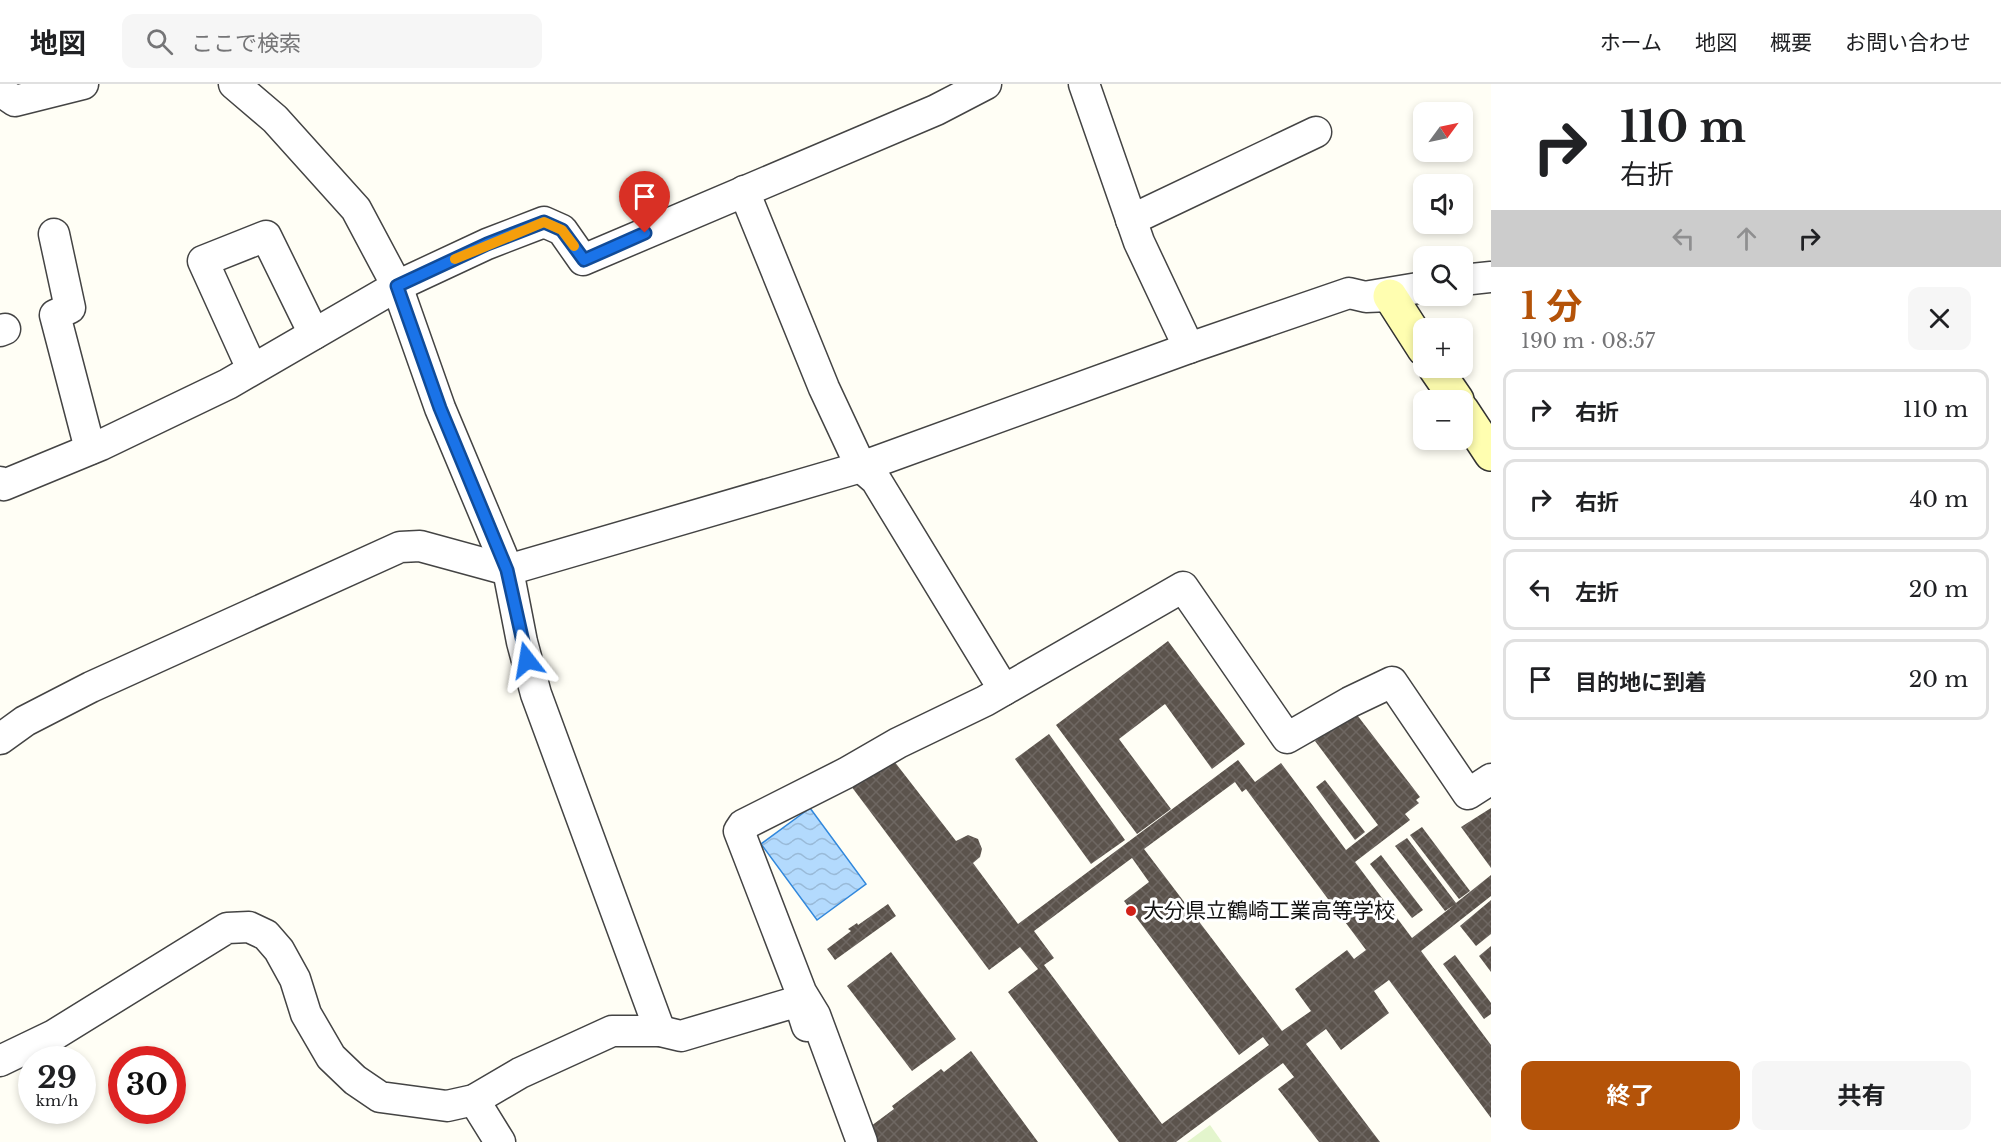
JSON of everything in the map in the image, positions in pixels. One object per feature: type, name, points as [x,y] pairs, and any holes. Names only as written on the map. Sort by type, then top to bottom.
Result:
[{"type":"street","points":[[5,104],[83,84]]},
{"type":"street","points":[[234,84],[275,119],[356,209],[397,286],[440,408],[507,570],[536,694],[660,1031]]},
{"type":"street","points":[[0,482],[4,485],[90,449],[252,369],[397,286],[487,244],[544,222],[562,230],[584,260],[936,110],[986,84]]},
{"type":"street","points":[[1084,84],[1131,220],[1189,348]]},
{"type":"street","points":[[1131,220],[1316,132]]},
{"type":"street","points":[[744,191],[824,388],[861,467],[876,480],[1004,690]]},
{"type":"street","points":[[54,234],[70,308],[55,315],[90,449]]},
{"type":"street","points":[[252,369],[203,261],[266,236],[314,334]]},
{"type":"street","points":[[1473,279],[1491,277]]},
{"type":"street","points":[[0,739],[25,721],[91,687],[400,547],[420,546],[507,570],[861,467],[1189,348],[1349,293],[1378,296],[1413,288]]},
{"type":"street","points":[[1378,296],[1413,336]]},
{"type":"street","points":[[1473,427],[1491,454]]},
{"type":"street","points":[[862,1142],[815,1015],[801,992],[739,831],[742,825],[1004,690],[1183,587],[1287,738],[1350,702],[1392,682],[1468,794],[1491,779]]},
{"type":"street","points":[[0,1061],[54,1035],[227,927],[249,927],[266,935],[279,950],[295,979],[306,1014],[331,1057],[355,1080],[380,1097],[447,1106],[474,1100],[520,1072],[612,1031],[660,1031],[681,1036],[799,1001],[849,1142]]},
{"type":"street","points":[[474,1100],[500,1142]]},
{"type":"green space","points":[[1210,1125],[1222,1142],[1187,1142]]},
{"type":"water","points":[[810,808],[866,884],[817,920],[761,844]]},
{"type":"building","points":[[1168,641],[1245,744],[1212,769],[1165,704],[1119,739],[1171,809],[1137,834],[1056,725]]},
{"type":"building","points":[[1354,711],[1420,797],[1416,800],[1419,803],[1405,814],[1410,820],[1355,862],[1412,938],[1454,905],[1445,911],[1395,846],[1407,838],[1456,903],[1491,875],[1491,896],[1421,951],[1491,1045],[1491,1118],[1389,980],[1374,991],[1389,1013],[1341,1050],[1326,1029],[1306,1044],[1380,1142],[1319,1142],[1278,1089],[1294,1077],[1283,1063],[1176,1142],[1119,1142],[1008,992],[1038,969],[1020,947],[989,970],[848,782],[887,752],[956,841],[968,835],[978,839],[982,849],[980,857],[973,863],[1018,924],[1238,760],[1255,782],[1281,763],[1346,850],[1378,825],[1315,741]],"holes":[[[1235,782],[1242,792],[1246,789],[1366,950],[1354,959],[1347,950],[1295,989],[1311,1011],[1282,1031],[1144,849]],[[1132,858],[1149,882],[1124,901],[1239,1055],[1263,1037],[1269,1045],[1162,1124],[1044,965],[1054,958],[1034,931]]]},
{"type":"building","points":[[1049,734],[1125,840],[1091,864],[1015,759]]},
{"type":"building","points":[[1325,780],[1365,832],[1355,840],[1316,787]]},
{"type":"building","points":[[1491,808],[1491,868],[1461,827]]},
{"type":"building","points":[[1422,827],[1470,891],[1459,899],[1410,835]]},
{"type":"building","points":[[1381,855],[1423,910],[1412,918],[1370,864]]},
{"type":"building","points":[[1491,900],[1491,934],[1476,946],[1460,926]]},
{"type":"building","points":[[888,904],[896,916],[835,960],[827,949],[851,931],[848,929],[857,923],[858,925]]},
{"type":"building","points":[[1491,946],[1491,972],[1479,956]]},
{"type":"building","points":[[891,952],[956,1039],[912,1071],[847,986]]},
{"type":"building","points":[[1455,955],[1491,1003],[1491,1014],[1484,1019],[1443,964]]},
{"type":"building","points":[[971,1051],[1038,1142],[877,1142],[867,1129],[894,1109],[892,1106],[941,1069],[944,1072]]},
{"type":"slow traffic","points":[[455,259],[544,222],[562,230],[574,246]]},
{"type":"place","name":"大分県立鶴崎工業高等学校","points":[[1131,911]]},
{"type":"route","points":[[527,660],[507,570],[440,408],[397,286],[487,244],[544,222],[562,230],[584,260],[645,233]]}]
